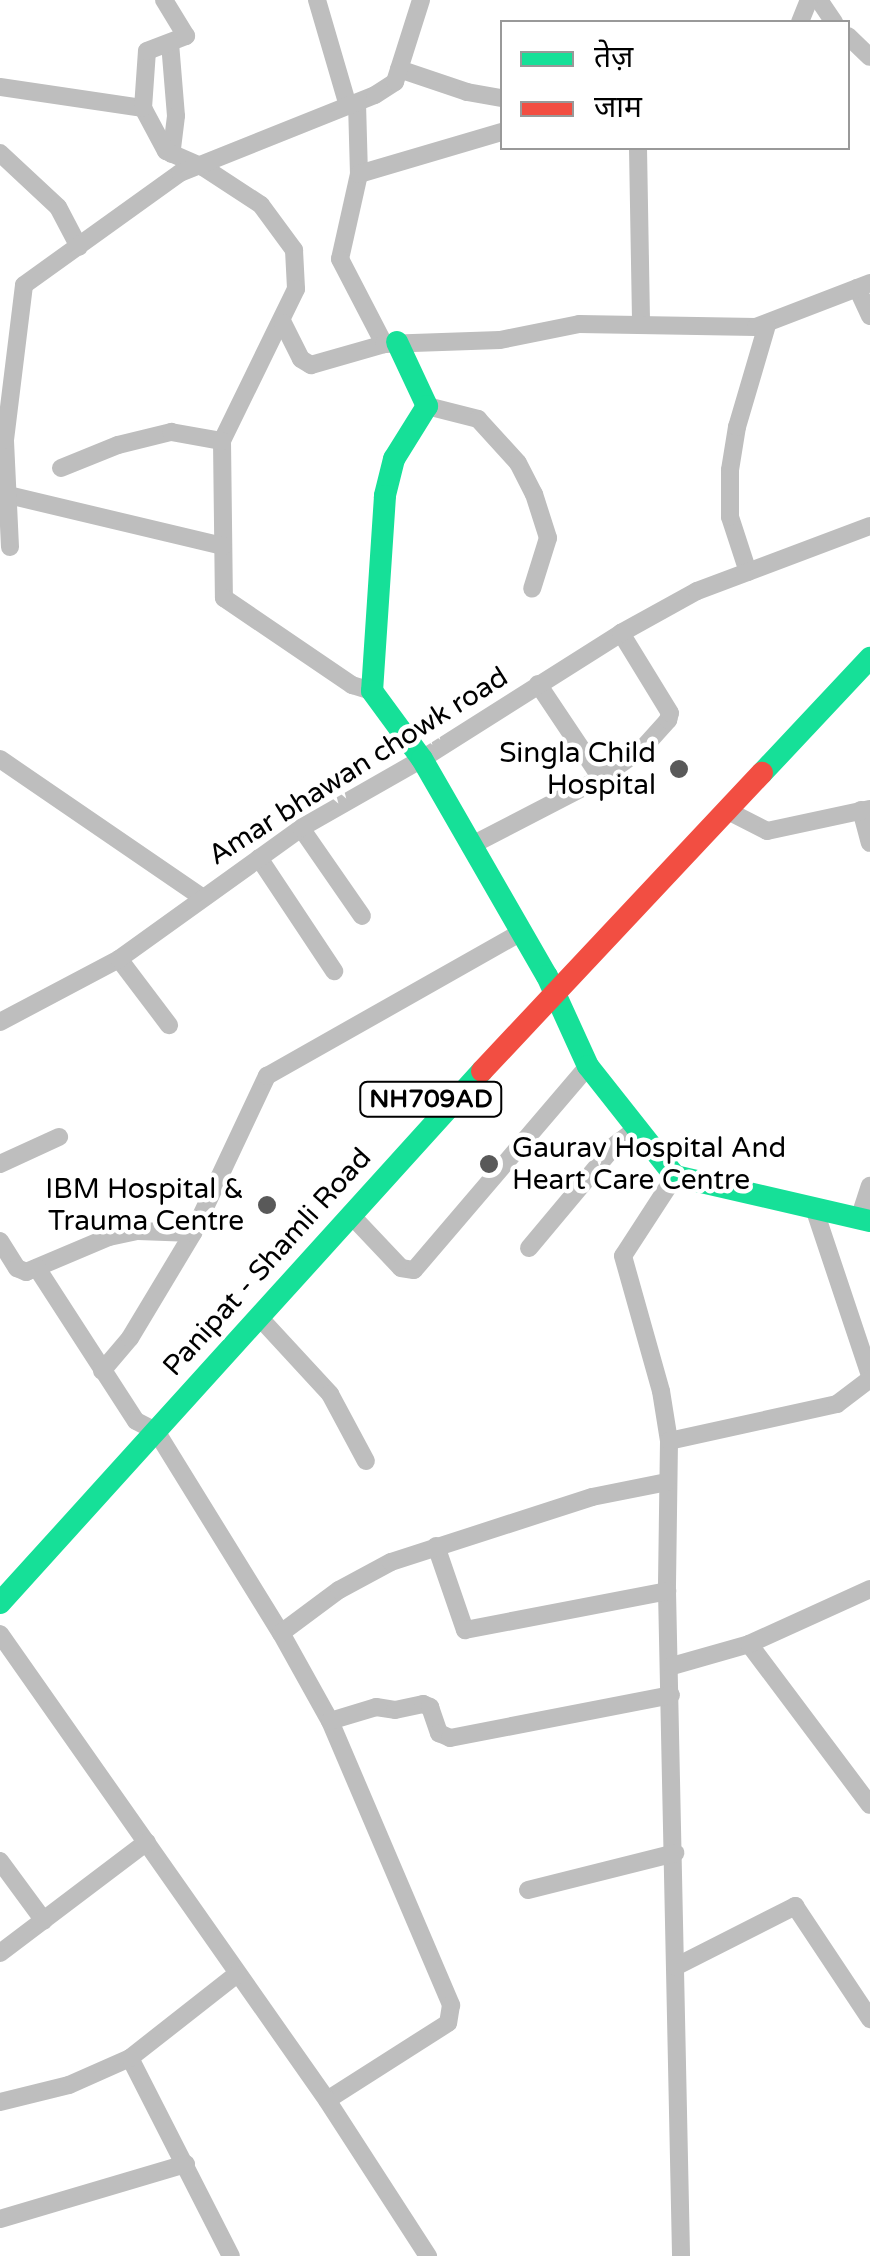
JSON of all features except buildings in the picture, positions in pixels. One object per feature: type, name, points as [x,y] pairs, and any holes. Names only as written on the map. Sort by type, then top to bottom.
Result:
[{"type":"main road","points":[[391,343],[426,406],[394,460],[385,496],[372,691],[422,760],[522,932],[552,985],[588,1066],[675,1176],[864,1220]]},
{"type":"main road","name":"Panipat - Shamli Road","points":[[0,1574],[259,1316],[870,630]]},
{"type":"main road","name":"Panipat - Shamli Road","points":[[0,1603],[146,1426],[552,985],[728,811],[870,658]]},
{"type":"street","points":[[164,0],[186,36],[147,51],[142,108],[171,154],[203,167],[261,205],[294,250],[296,289],[222,441],[224,598],[352,686],[372,691]]},
{"type":"street","points":[[318,0],[353,105],[359,174],[340,258],[391,343]]},
{"type":"street","points":[[10,547],[4,493],[5,440],[24,285],[180,173],[353,105],[395,82],[420,0]]},
{"type":"street","points":[[850,38],[870,57]]},
{"type":"street","points":[[170,43],[176,116],[171,154]]},
{"type":"street","points":[[398,68],[467,92],[500,98]]},
{"type":"street","points":[[0,87],[142,108]]},
{"type":"street","points":[[359,174],[500,133]]},
{"type":"street","points":[[638,150],[641,324]]},
{"type":"street","points":[[0,152],[58,207],[79,248]]},
{"type":"street","points":[[282,323],[302,360],[311,365],[391,343],[500,340],[579,324],[731,330],[767,325],[864,286],[870,316]]},
{"type":"street","points":[[748,572],[730,517],[730,470],[736,427],[767,325]]},
{"type":"street","points":[[426,406],[478,419],[518,462],[534,494],[548,538],[532,590]]},
{"type":"street","points":[[61,468],[118,445],[170,432],[222,441]]},
{"type":"street","points":[[4,493],[223,546]]},
{"type":"street","name":"Amar bhawan chowk road","points":[[0,1022],[119,959],[301,828],[422,760],[621,633],[698,591],[870,526]]},
{"type":"street","points":[[470,846],[601,778],[643,748],[670,716],[621,633]]},
{"type":"street","points":[[538,684],[601,778]]},
{"type":"street","points":[[0,759],[203,898]]},
{"type":"street","points":[[728,811],[767,831],[865,810],[870,843]]},
{"type":"street","points":[[301,828],[362,916]]},
{"type":"street","points":[[259,858],[334,970]]},
{"type":"street","points":[[102,1372],[130,1338],[194,1233],[267,1076],[522,932]]},
{"type":"street","points":[[119,959],[169,1025]]},
{"type":"street","points":[[350,1214],[402,1268],[414,1270],[588,1066]]},
{"type":"street","points":[[529,1248],[615,1145],[636,1129]]},
{"type":"street","points":[[0,1164],[59,1137]]},
{"type":"street","points":[[675,1176],[623,1256],[661,1391],[668,1441],[667,1591],[672,1666],[681,2256]]},
{"type":"street","points":[[864,1220],[870,1186]]},
{"type":"street","points":[[668,1441],[837,1404],[870,1377],[815,1211]]},
{"type":"street","points":[[0,1241],[17,1268],[37,1268],[108,1237],[138,1231],[194,1233]]},
{"type":"street","points":[[37,1268],[102,1372],[146,1426],[281,1633],[330,1721],[452,2012],[448,2023],[327,2100]]},
{"type":"street","points":[[259,1316],[330,1394],[366,1461]]},
{"type":"street","points":[[281,1633],[366,1573],[436,1546],[592,1498],[666,1482]]},
{"type":"street","points":[[436,1546],[465,1630],[667,1591]]},
{"type":"street","points":[[672,1666],[749,1644],[870,1590]]},
{"type":"street","points":[[0,1634],[327,2100],[426,2255]]},
{"type":"street","points":[[749,1644],[870,1805]]},
{"type":"street","points":[[330,1721],[376,1706],[395,1710],[422,1704],[430,1707],[441,1736],[450,1738],[671,1695]]},
{"type":"street","points":[[0,1953],[146,1842]]},
{"type":"street","points":[[528,1890],[675,1853]]},
{"type":"street","points":[[0,1861],[44,1921]]},
{"type":"street","points":[[674,1967],[795,1906],[870,2019]]},
{"type":"street","points":[[3,2096],[69,2085],[130,2058],[236,1975]]},
{"type":"street","points":[[130,2058],[231,2256]]},
{"type":"street","points":[[0,2219],[186,2164]]},
{"type":"traffic: fast","points":[[397,342],[427,406],[394,459],[385,496],[372,691],[422,759],[547,976],[588,1066],[675,1176],[870,1221]]},
{"type":"traffic: fast","points":[[762,773],[870,658]]},
{"type":"traffic: fast","points":[[0,1603],[482,1071]]},
{"type":"traffic: jam","points":[[482,1071],[762,773]]},
{"type":"place","name":"Singla Child Hospital","points":[[679,769]]},
{"type":"place","name":"Gaurav Hospital And Heart Care Centre","points":[[489,1164]]},
{"type":"place","name":"IBM Hospital & Trauma Centre","points":[[267,1205]]}]
